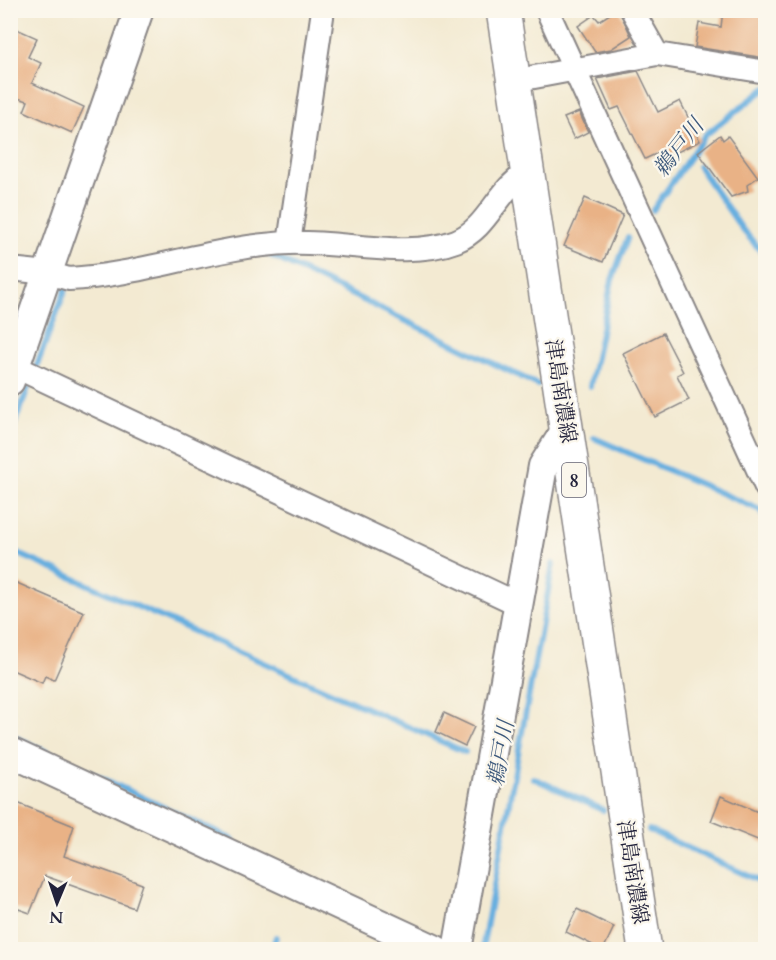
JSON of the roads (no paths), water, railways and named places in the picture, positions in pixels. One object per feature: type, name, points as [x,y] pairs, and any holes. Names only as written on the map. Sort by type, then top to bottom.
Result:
[{"type":"main road","name":"津島南濃線","points":[[503,10],[645,950]]},
{"type":"street","points":[[139,10],[13,374],[518,604]]},
{"type":"street","points":[[289,243],[323,10]]},
{"type":"street","points":[[547,10],[572,70],[765,488]]},
{"type":"street","points":[[632,10],[657,54]]},
{"type":"street","points":[[513,81],[657,54],[765,72]]},
{"type":"street","points":[[10,269],[48,273],[69,279],[235,249],[289,243],[425,248],[456,241],[478,229],[515,179],[527,174]]},
{"type":"street","points":[[457,950],[543,466],[567,428]]},
{"type":"street","points":[[10,752],[436,950]]},
{"type":"waterway","name":"鵜戸川","points":[[653,210],[705,135],[766,88]]},
{"type":"waterway","points":[[699,167],[742,229],[766,257]]},
{"type":"waterway","name":"鵜戸川","points":[[590,386],[612,280],[628,237]]},
{"type":"waterway","points":[[266,253],[538,385]]},
{"type":"waterway","points":[[36,368],[67,285],[70,284]]},
{"type":"waterway","points":[[10,436],[28,388]]},
{"type":"waterway","points":[[594,438],[760,510],[766,521]]},
{"type":"waterway","points":[[10,550],[465,752]]},
{"type":"waterway","name":"鵜戸川","points":[[482,950],[553,564]]},
{"type":"waterway","points":[[10,735],[233,840]]},
{"type":"waterway","points":[[533,778],[603,810]]},
{"type":"waterway","points":[[649,830],[766,884]]},
{"type":"waterway","points":[[272,950],[276,937]]}]
